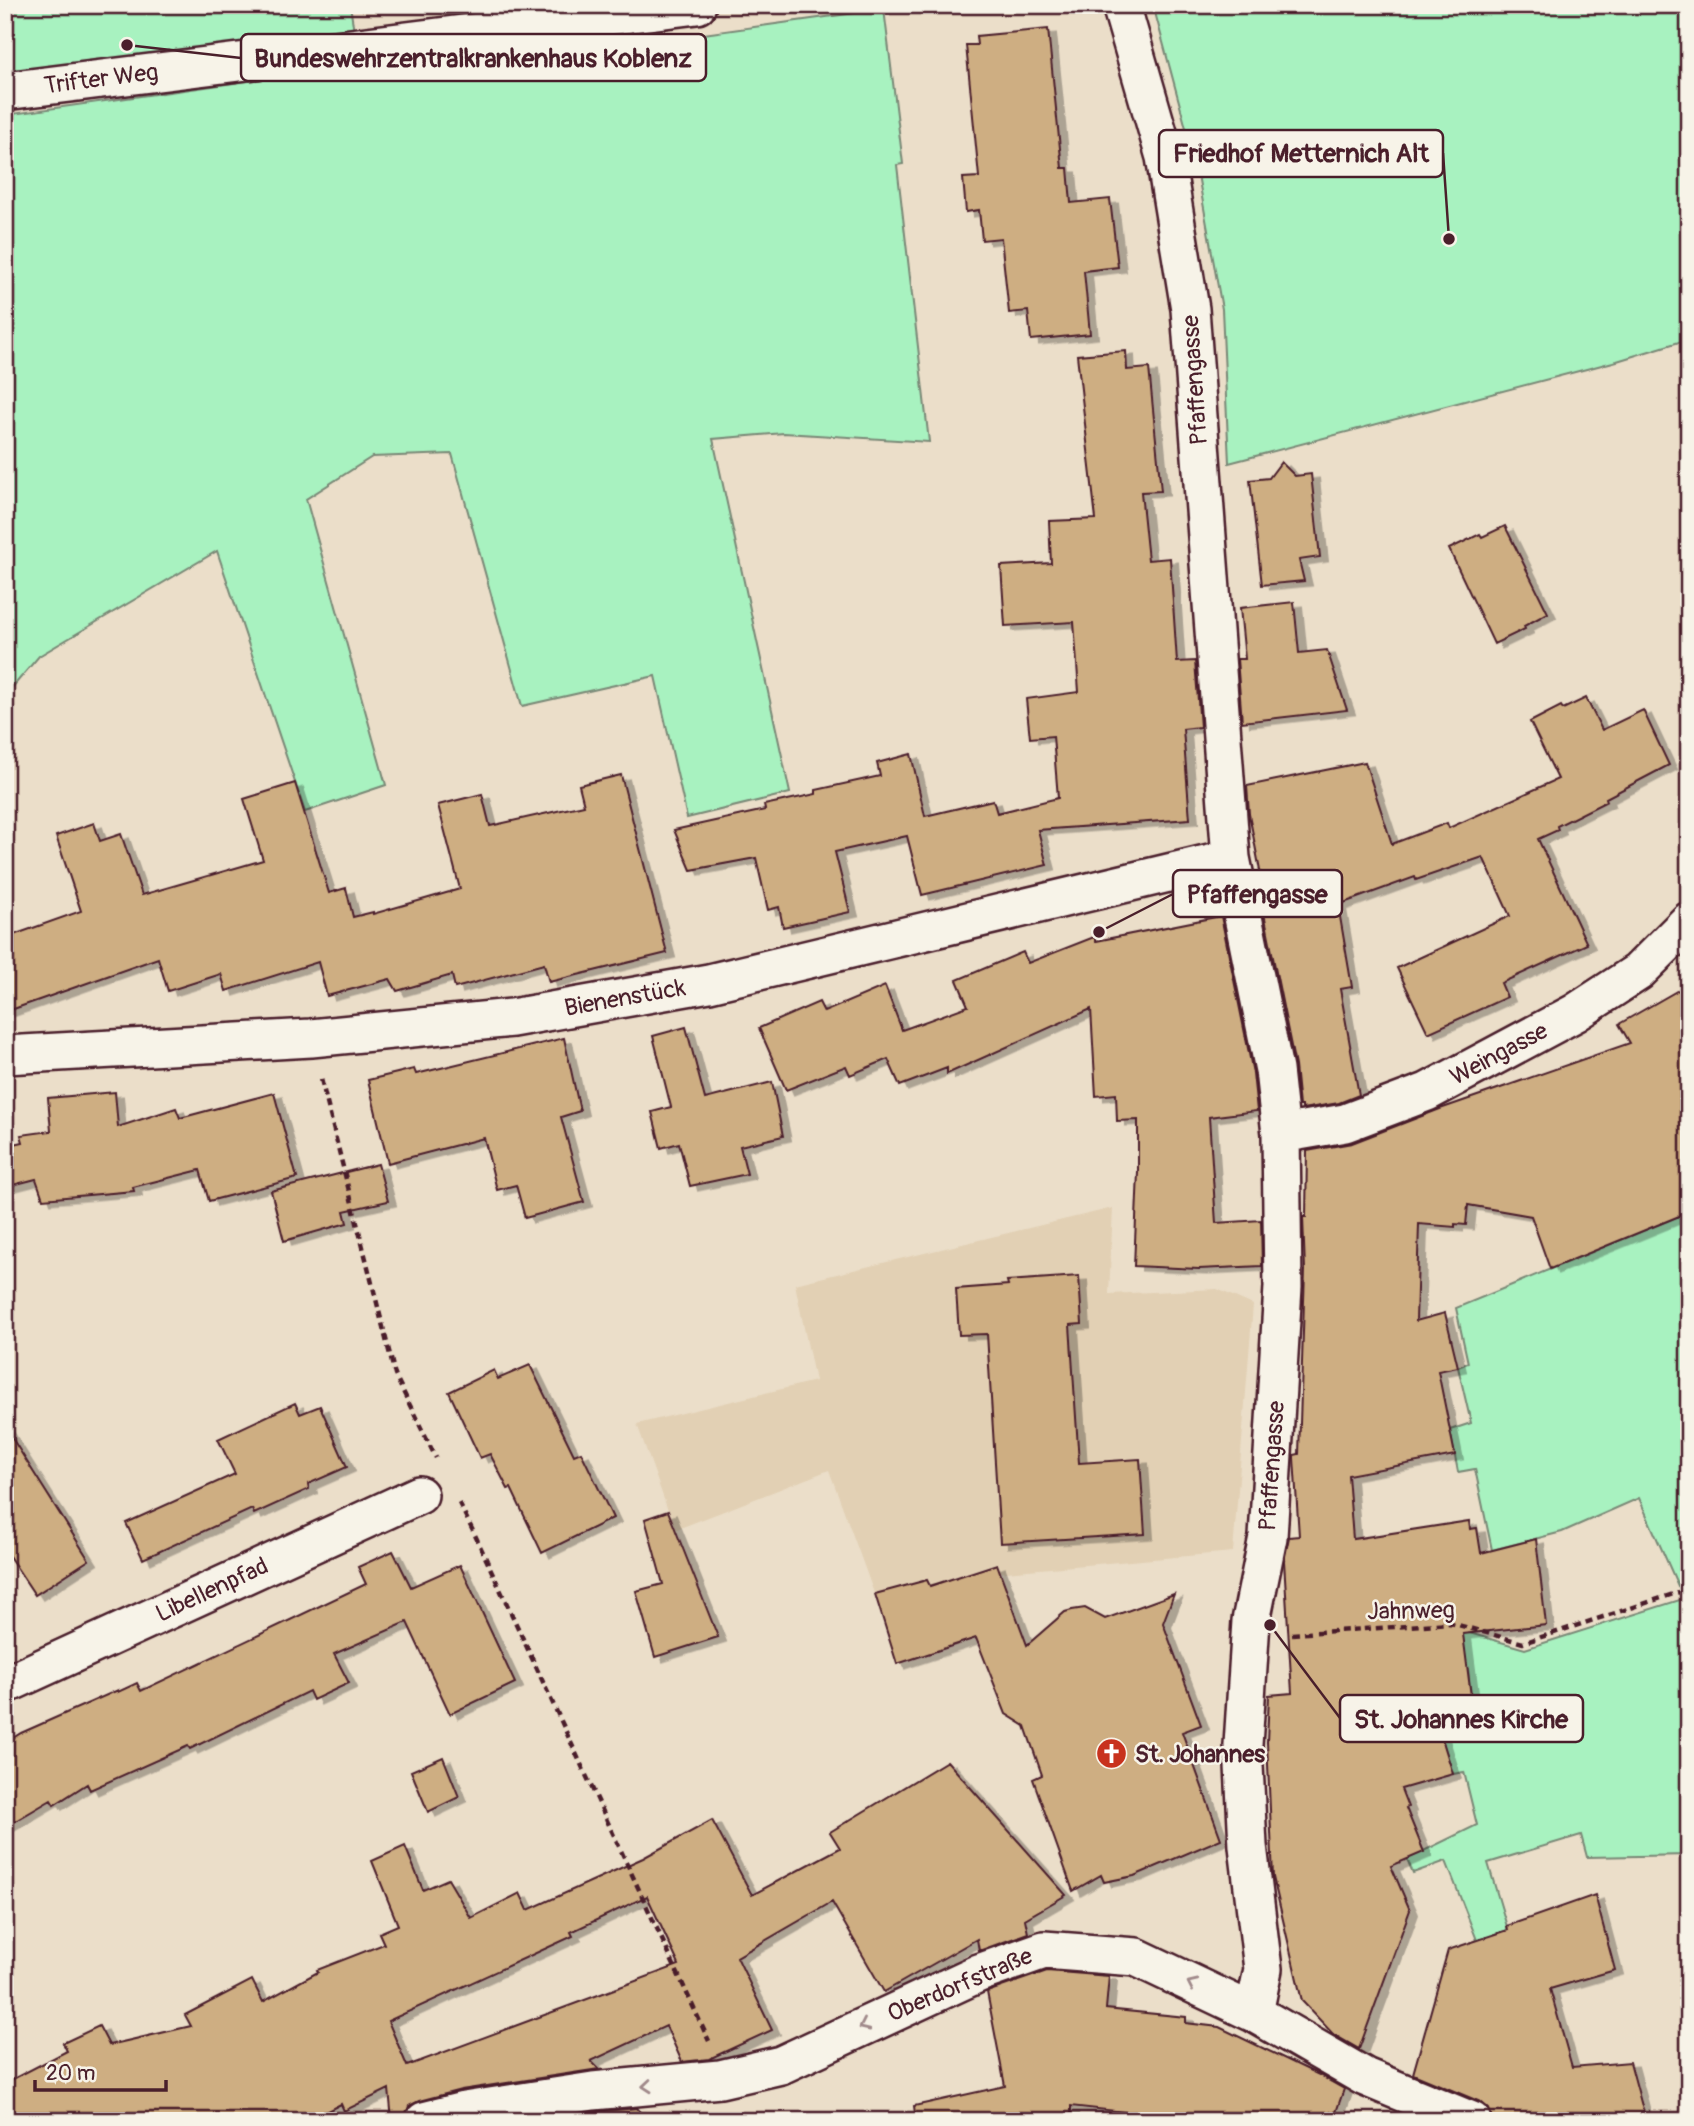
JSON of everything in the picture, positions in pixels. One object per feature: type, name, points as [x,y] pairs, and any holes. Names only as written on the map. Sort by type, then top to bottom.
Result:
[{"type":"street","name":"Trifter Weg","points":[[5,91],[697,5]]},
{"type":"street","name":"Pfaffengasse","points":[[1121,5],[1165,158],[1190,309],[1231,858],[1274,1070],[1281,1134],[1283,1287],[1268,1537],[1250,1637],[1243,1745],[1248,1846],[1263,1969],[1254,2013]]},
{"type":"street","name":"Bienenstück","points":[[5,1055],[311,1038],[512,1018],[709,983],[1231,858]]},
{"type":"street","name":"Weingasse","points":[[1281,1134],[1345,1123],[1439,1086],[1576,1013],[1638,972],[1689,921]]},
{"type":"street","name":"Libellenpfad","points":[[7,1680],[437,1485]]},
{"type":"street","name":"Oberdorfstraße","points":[[424,2121],[464,2111],[593,2091],[720,2079],[780,2065],[979,1973],[1044,1950],[1136,1957],[1254,2013],[1364,2077],[1472,2121]]},
{"type":"path","points":[[311,1038],[396,1375],[437,1485],[475,1535],[718,2059],[720,2079]]},
{"type":"path","name":"Jahnweg","points":[[1250,1637],[1451,1623],[1522,1643],[1689,1588]]},
{"type":"shaded area","points":[[1113,1208],[1109,1294],[1217,1289],[1253,1305],[1233,1552],[960,1576],[930,1586],[927,1580],[908,1585],[909,1593],[878,1604],[829,1470],[675,1530],[637,1424],[815,1381],[795,1284]]},
{"type":"green space","points":[[5,5],[350,5],[354,32],[5,75]]},
{"type":"green space","points":[[1153,5],[1689,5],[1689,339],[1617,361],[1229,463],[1222,309],[1197,169]]},
{"type":"green space","points":[[884,9],[903,164],[897,165],[929,442],[784,433],[713,439],[790,793],[687,818],[655,676],[522,706],[452,454],[372,457],[306,499],[386,785],[305,812],[217,551],[39,656],[5,696],[5,115],[564,37],[567,53]]},
{"type":"green space","points":[[1689,1212],[1689,1582],[1678,1586],[1639,1498],[1562,1532],[1492,1550],[1475,1469],[1458,1472],[1450,1430],[1471,1423],[1458,1367],[1468,1363],[1456,1308]]},
{"type":"green space","points":[[1689,1597],[1689,1855],[1587,1857],[1581,1835],[1488,1863],[1508,1930],[1477,1940],[1446,1861],[1413,1873],[1407,1859],[1477,1825],[1464,1772],[1453,1774],[1437,1722],[1461,1705],[1472,1704],[1468,1669],[1456,1670],[1452,1628],[1525,1649]]},
{"type":"building","points":[[1048,29],[1062,168],[1068,168],[1071,203],[1110,199],[1118,267],[1084,271],[1090,334],[1031,340],[1028,311],[1009,313],[1001,238],[982,240],[979,210],[966,212],[963,178],[979,177],[966,45],[977,45],[976,36]]},
{"type":"building","points":[[1126,351],[1127,370],[1149,368],[1161,491],[1141,492],[1148,560],[1170,558],[1177,662],[1195,661],[1200,727],[1183,729],[1190,819],[1038,830],[1047,865],[922,895],[907,836],[835,852],[850,912],[783,927],[779,907],[768,910],[756,858],[691,870],[674,830],[765,810],[764,805],[880,776],[877,763],[911,754],[925,816],[993,800],[997,813],[1058,798],[1053,736],[1030,738],[1026,699],[1079,692],[1074,622],[1005,626],[1001,566],[1051,563],[1049,521],[1096,519],[1077,355]]},
{"type":"building","points":[[1281,462],[1295,476],[1311,474],[1320,557],[1299,560],[1304,581],[1262,585],[1250,480],[1269,478]]},
{"type":"building","points":[[1505,526],[1548,613],[1524,626],[1525,629],[1494,644],[1449,549]]},
{"type":"building","points":[[1294,602],[1299,653],[1327,650],[1347,710],[1242,722],[1237,659],[1245,659],[1240,608]]},
{"type":"building","points":[[1586,698],[1602,730],[1643,710],[1669,765],[1606,798],[1607,801],[1557,826],[1558,830],[1538,839],[1587,944],[1501,983],[1507,997],[1428,1033],[1397,968],[1510,916],[1483,857],[1416,880],[1415,877],[1338,905],[1352,987],[1340,989],[1359,1095],[1339,1103],[1302,1109],[1302,1106],[1299,1106],[1295,1066],[1263,908],[1267,907],[1249,814],[1247,786],[1365,762],[1392,844],[1447,823],[1449,828],[1558,779],[1530,722],[1561,706],[1563,709]]},
{"type":"building","points":[[621,775],[667,953],[549,982],[544,964],[455,988],[452,975],[397,991],[390,979],[327,996],[318,962],[226,991],[221,974],[168,991],[158,958],[5,1012],[5,938],[81,911],[56,836],[94,823],[100,841],[121,834],[142,895],[263,860],[244,799],[295,783],[329,893],[346,888],[353,917],[373,914],[460,889],[438,805],[482,794],[490,826],[584,805],[579,785]]},
{"type":"building","points":[[1221,916],[1253,1073],[1257,1111],[1209,1117],[1216,1223],[1261,1220],[1262,1266],[1199,1269],[1134,1266],[1138,1120],[1117,1121],[1116,1094],[1096,1096],[1091,1009],[947,1074],[947,1068],[900,1086],[888,1059],[850,1075],[846,1066],[786,1090],[759,1028],[819,1002],[824,1012],[885,986],[902,1030],[968,1006],[957,980],[1023,952],[1028,963],[1094,937],[1096,941]]},
{"type":"building","points":[[1689,984],[1689,1212],[1550,1269],[1531,1216],[1468,1205],[1466,1225],[1455,1224],[1455,1227],[1419,1224],[1416,1321],[1445,1313],[1458,1367],[1438,1371],[1455,1455],[1348,1475],[1353,1539],[1469,1521],[1470,1529],[1477,1528],[1481,1553],[1536,1539],[1546,1625],[1463,1634],[1472,1704],[1433,1709],[1453,1774],[1401,1789],[1424,1852],[1391,1866],[1410,1910],[1359,2049],[1333,2034],[1302,2001],[1273,1877],[1267,1742],[1269,1695],[1292,1693],[1284,1561],[1289,1537],[1299,1536],[1294,1455],[1299,1454],[1305,1270],[1303,1217],[1306,1217],[1307,1151],[1352,1143],[1440,1109],[1630,1043],[1619,1024]]},
{"type":"building","points":[[686,1027],[705,1099],[772,1082],[783,1136],[740,1146],[747,1174],[690,1186],[679,1143],[661,1148],[652,1112],[671,1107],[653,1036]]},
{"type":"building","points":[[564,1038],[580,1111],[561,1117],[584,1202],[525,1218],[516,1185],[497,1190],[484,1138],[388,1163],[368,1080],[414,1069],[416,1074]]},
{"type":"building","points":[[115,1092],[118,1127],[176,1108],[180,1118],[274,1093],[297,1178],[209,1201],[200,1170],[133,1187],[134,1191],[43,1199],[36,1179],[5,1187],[5,1146],[23,1142],[21,1135],[51,1131],[48,1098]]},
{"type":"building","points":[[378,1164],[388,1201],[344,1211],[347,1223],[284,1241],[271,1191]]},
{"type":"building","points":[[1079,1276],[1082,1324],[1070,1325],[1079,1463],[1140,1459],[1145,1534],[1000,1543],[987,1334],[959,1335],[956,1289],[1008,1285],[1007,1281]]},
{"type":"building","points":[[530,1365],[574,1455],[581,1452],[613,1518],[542,1553],[511,1488],[508,1489],[490,1454],[480,1458],[449,1392],[494,1370],[498,1379]]},
{"type":"building","points":[[295,1403],[300,1414],[320,1406],[347,1467],[308,1484],[309,1489],[254,1514],[252,1509],[143,1559],[126,1523],[235,1474],[218,1439]]},
{"type":"building","points":[[5,1427],[89,1560],[35,1595],[5,1550]]},
{"type":"building","points":[[668,1511],[718,1637],[655,1657],[636,1591],[663,1584],[645,1519]]},
{"type":"building","points":[[393,1551],[411,1587],[460,1565],[515,1683],[450,1714],[407,1622],[334,1654],[349,1683],[313,1700],[309,1691],[190,1749],[188,1746],[90,1790],[87,1784],[54,1805],[51,1800],[5,1827],[5,1743],[21,1733],[118,1690],[137,1683],[141,1691],[366,1584],[358,1567]]},
{"type":"building","name":"St. Johannes","points":[[997,1564],[1027,1645],[1065,1612],[1085,1608],[1105,1619],[1174,1594],[1163,1623],[1201,1725],[1182,1732],[1221,1839],[1134,1876],[1104,1882],[1101,1875],[1073,1891],[1033,1779],[1042,1775],[1025,1726],[1006,1714],[976,1638],[897,1664],[875,1594],[927,1580],[930,1586]]},
{"type":"building","points":[[443,1757],[459,1797],[428,1812],[411,1771]]},
{"type":"building","points":[[947,1761],[1066,1895],[1025,1919],[1028,1933],[979,1951],[977,1939],[884,1992],[832,1902],[737,1957],[772,2030],[709,2059],[682,2062],[666,2026],[591,2061],[599,2069],[461,2090],[419,2101],[409,2106],[404,2121],[392,2121],[389,2089],[344,2111],[341,2104],[308,2121],[5,2121],[5,2083],[67,2051],[63,2043],[99,2026],[109,2045],[191,2026],[185,2015],[252,1980],[263,2002],[318,1972],[317,1970],[384,1944],[379,1933],[398,1925],[372,1861],[405,1846],[423,1890],[448,1879],[471,1918],[520,1893],[528,1910],[643,1858],[712,1820],[752,1895],[840,1848],[830,1832]],"holes":[[[647,1896],[679,1965],[407,2066],[388,2021],[573,1936],[571,1932]]]},
{"type":"building","points":[[1595,1895],[1615,1970],[1550,1989],[1572,2067],[1630,2062],[1646,2121],[1493,2121],[1489,2109],[1481,2102],[1413,2074],[1448,1950],[1508,1930],[1507,1926]]},
{"type":"building","points":[[1047,1971],[1109,1976],[1106,2009],[1186,2017],[1186,2023],[1219,2027],[1319,2075],[1344,2089],[1333,2121],[1161,2121],[1162,2116],[1071,2106],[1071,2121],[916,2121],[914,2106],[1005,2086],[987,1992]]},
{"type":"building","points":[[637,2108],[649,2121],[538,2121],[596,2112]]},
{"type":"place","name":"Bundeswehrzentralkrankenhaus Koblenz","points":[[127,45]]},
{"type":"place","name":"Friedhof Metternich Alt","points":[[1449,239]]},
{"type":"place","name":"Pfaffengasse","points":[[1099,932]]},
{"type":"place","name":"St. Johannes Kirche","points":[[1270,1625]]},
{"type":"place","name":"St. Johannes","points":[[1112,1754]]}]
